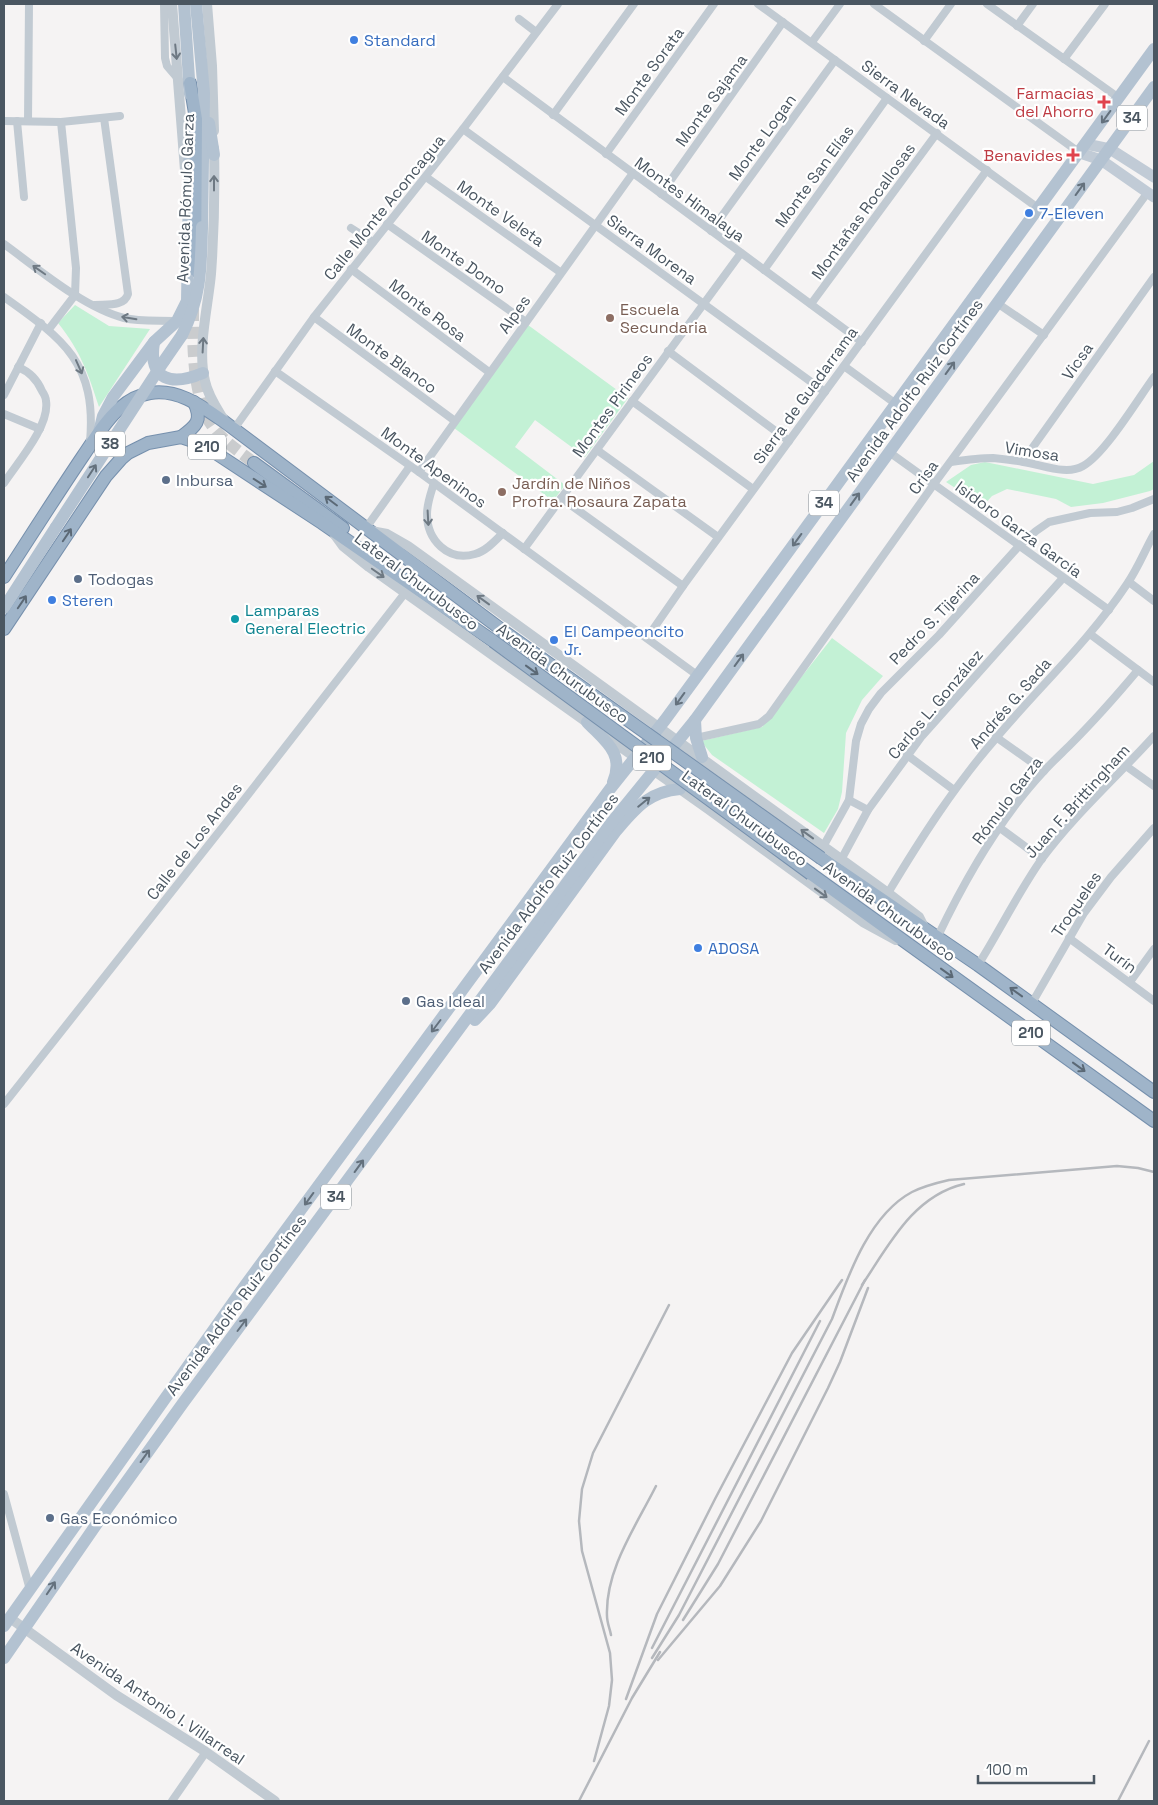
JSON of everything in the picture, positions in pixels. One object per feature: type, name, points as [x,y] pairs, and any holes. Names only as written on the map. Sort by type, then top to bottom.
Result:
[{"type":"highway","points":[[184,82],[196,119],[195,275],[193,296]]},
{"type":"highway","name":"Avenida Churubusco","points":[[99,432],[118,409],[130,400],[150,393],[177,396],[194,402],[230,426],[502,630],[821,858],[978,965],[1153,1091]]},
{"type":"highway","points":[[181,436],[192,429],[198,420],[198,412],[194,402]]},
{"type":"highway","name":"38","points":[[4,577],[99,432]]},
{"type":"highway","name":"Avenida Churubusco","points":[[181,436],[208,448],[330,528],[493,641],[907,945],[1154,1121]]},
{"type":"highway","name":"210","points":[[4,628],[106,476],[120,459],[148,443],[181,436]]},
{"type":"highway","points":[[254,463],[393,565],[402,578]]},
{"type":"main road","name":"Avenida Rómulo Garza","points":[[99,432],[106,408],[154,342],[177,321],[188,297],[188,180],[184,82],[187,55],[184,4]]},
{"type":"main road","name":"Avenida Rómulo Garza","points":[[4,608],[180,338],[194,308],[201,277],[204,92],[196,4]]},
{"type":"main road","name":"34","points":[[1038,208],[1079,148],[1119,98],[1154,49]]},
{"type":"main road","name":"34","points":[[1102,160],[1154,87]]},
{"type":"main road","points":[[204,92],[214,155]]},
{"type":"main road","points":[[1079,148],[1110,150],[1154,177]]},
{"type":"main road","points":[[1079,148],[1102,160],[1151,195]]},
{"type":"main road","name":"Avenida Adolfo Ruiz Cortínes","points":[[24,1629],[128,1479],[611,823],[695,720],[1102,160]]},
{"type":"main road","name":"Avenida Adolfo Ruiz Cortínes","points":[[30,1590],[244,1287],[610,789],[697,675],[1038,208]]},
{"type":"main road","points":[[154,342],[152,360],[162,376],[183,380],[203,373]]},
{"type":"main road","points":[[695,720],[696,738],[702,758]]},
{"type":"main road","points":[[587,722],[615,753],[618,764],[617,772],[610,789]]},
{"type":"main road","points":[[439,1058],[490,1004],[616,831],[629,816],[655,794],[667,790],[680,789]]},
{"type":"main road","name":"Avenida Churubusco","points":[[1136,1109],[1154,1126]]},
{"type":"main road","name":"34","points":[[6,1619],[30,1590]]},
{"type":"main road","name":"34","points":[[4,1658],[24,1629]]},
{"type":"street","points":[[28,4],[30,77],[28,121]]},
{"type":"street","points":[[164,4],[165,58],[172,73],[184,82]]},
{"type":"street","name":"Avenida Rómulo Garza","points":[[172,4],[184,82]]},
{"type":"street","name":"Avenida Rómulo Garza","points":[[207,4],[212,66],[214,155],[213,245],[208,307],[203,340],[203,373],[210,397],[230,426]]},
{"type":"street","name":"Calle Monte Aconcagua","points":[[230,426],[275,371],[351,269],[463,129],[558,4]]},
{"type":"street","points":[[553,115],[634,4]]},
{"type":"street","name":"Monte Sorata","points":[[606,154],[714,4]]},
{"type":"street","name":"Sierra Nevada","points":[[758,4],[1038,208]]},
{"type":"street","points":[[812,42],[840,4]]},
{"type":"street","points":[[874,4],[924,41],[1079,148]]},
{"type":"street","points":[[924,41],[951,4]]},
{"type":"street","points":[[987,4],[1119,98]]},
{"type":"street","points":[[1017,26],[1033,4]]},
{"type":"street","points":[[1064,59],[1105,4]]},
{"type":"street","points":[[519,19],[536,32]]},
{"type":"street","name":"Monte Sajama","points":[[661,194],[783,22]]},
{"type":"street","name":"Monte Logan","points":[[711,231],[835,60]]},
{"type":"street","name":"Montes Himalaya","points":[[503,77],[862,342]]},
{"type":"street","name":"Monte San Elías","points":[[764,270],[887,98]]},
{"type":"street","points":[[4,120],[62,122],[120,116]]},
{"type":"street","points":[[95,305],[122,303],[128,294],[104,118]]},
{"type":"street","points":[[17,121],[24,197]]},
{"type":"street","points":[[49,329],[75,295],[76,268],[62,122]]},
{"type":"street","name":"Sierra Morena","points":[[463,129],[825,392]]},
{"type":"street","name":"Montañas Rocallosas","points":[[811,304],[937,134]]},
{"type":"street","name":"Sierra de Guadarrama","points":[[647,638],[753,489],[987,170]]},
{"type":"street","name":"Alpes","points":[[419,472],[560,272],[633,173]]},
{"type":"street","name":"Monte Veleta","points":[[426,176],[560,272]]},
{"type":"street","name":"Crisa","points":[[696,738],[765,721],[934,484],[1044,335],[1151,195]]},
{"type":"street","name":"Monte Domo","points":[[387,224],[526,322]]},
{"type":"street","points":[[351,228],[372,242]]},
{"type":"street","points":[[4,244],[75,295],[124,318],[177,321]]},
{"type":"street","name":"Montes Pirineos","points":[[524,548],[741,253]]},
{"type":"street","name":"Monte Rosa","points":[[351,269],[489,372]]},
{"type":"street","name":"Vicsa","points":[[1023,461],[1154,277]]},
{"type":"street","points":[[4,297],[49,329],[74,357],[86,384],[91,414],[90,446]]},
{"type":"street","points":[[997,303],[1044,335]]},
{"type":"street","name":"Monte Blanco","points":[[314,317],[455,421]]},
{"type":"street","points":[[4,395],[41,323]]},
{"type":"street","points":[[668,351],[789,441]]},
{"type":"street","points":[[844,366],[896,404]]},
{"type":"street","points":[[4,482],[40,429],[46,410],[46,400],[40,386],[30,372],[18,367]]},
{"type":"street","name":"Monte Apeninos","points":[[275,371],[419,472],[697,675]]},
{"type":"street","name":"Vimosa","points":[[951,462],[970,458],[992,458],[1023,461],[1067,470],[1082,467],[1111,438],[1154,376]]},
{"type":"street","points":[[632,401],[753,489]]},
{"type":"street","points":[[4,414],[40,429]]},
{"type":"street","points":[[597,450],[718,538]]},
{"type":"street","name":"Isidoro Garza García","points":[[889,452],[1108,610]]},
{"type":"street","points":[[368,529],[410,466]]},
{"type":"street","points":[[434,483],[427,512],[428,523],[433,538],[442,549],[458,556],[477,554],[503,534]]},
{"type":"street","points":[[561,498],[683,586]]},
{"type":"street","name":"Pedro S. Tijerina","points":[[824,845],[850,800],[856,741],[861,724],[869,709],[881,693],[939,635],[1019,546],[1036,530],[1049,522],[1090,513],[1117,512],[1154,499]]},
{"type":"street","name":"Lateral Churubusco","points":[[330,528],[343,546],[405,593],[863,922],[907,945]]},
{"type":"street","name":"Lateral Churubusco","points":[[368,529],[393,536],[659,726],[888,892],[919,917],[925,930]]},
{"type":"street","name":"Andrés G. Sada","points":[[888,892],[954,790],[996,737],[1090,634],[1108,610],[1128,582],[1154,534]]},
{"type":"street","points":[[432,563],[442,549]]},
{"type":"street","name":"Carlos L. González","points":[[842,858],[868,810],[907,755],[1063,578]]},
{"type":"street","points":[[1128,582],[1154,601]]},
{"type":"street","name":"Calle de Los Andes","points":[[4,1104],[228,822],[405,593]]},
{"type":"street","points":[[1090,634],[1154,682]]},
{"type":"street","name":"Rómulo Garza","points":[[937,938],[970,876],[1000,828],[1044,771],[1138,670]]},
{"type":"street","points":[[587,722],[609,691]]},
{"type":"street","points":[[612,741],[635,710]]},
{"type":"street","name":"Juan F. Brittingham","points":[[978,965],[1042,858],[1084,810],[1154,736]]},
{"type":"street","points":[[996,737],[1044,771]]},
{"type":"street","points":[[907,755],[954,790]]},
{"type":"street","points":[[1126,766],[1154,786]]},
{"type":"street","points":[[850,800],[868,810]]},
{"type":"street","points":[[1000,828],[1042,858]]},
{"type":"street","name":"Troqueles","points":[[1032,1004],[1084,913],[1111,877],[1154,828]]},
{"type":"street","name":"Turín","points":[[1070,938],[1154,1001]]},
{"type":"street","points":[[1130,982],[1154,949]]},
{"type":"street","points":[[4,1494],[30,1590]]},
{"type":"street","name":"Avenida Antonio I. Villarreal","points":[[6,1619],[24,1629],[116,1695],[206,1752],[275,1801]]},
{"type":"street","points":[[172,1801],[206,1752]]},
{"type":"green space","points":[[75,305],[109,326],[150,329],[99,407],[83,363],[73,344],[58,323]]},
{"type":"green space","points":[[528,325],[628,398],[585,457],[535,420],[515,447],[565,485],[553,501],[454,428]]},
{"type":"green space","points":[[1154,461],[1154,489],[1103,503],[1071,507],[1056,499],[1007,489],[992,496],[983,506],[946,482],[971,465],[985,462],[1093,484],[1134,475]]},
{"type":"green space","points":[[832,638],[883,676],[862,700],[846,733],[842,792],[838,809],[824,833],[712,755],[701,741],[762,727]]},
{"type":"tunnel","points":[[193,309],[195,370],[197,386],[206,415],[222,437],[254,463]]},
{"type":"railway","points":[[652,1658],[679,1615],[832,1319],[845,1284],[862,1248],[872,1231],[897,1202],[912,1192],[949,1180],[1117,1166],[1154,1172]]},
{"type":"railway","points":[[862,1285],[893,1239],[916,1211],[930,1199],[946,1190],[964,1184]]},
{"type":"railway","points":[[626,1699],[657,1614],[715,1499],[792,1353],[842,1280]]},
{"type":"railway","points":[[683,1620],[718,1564],[865,1280]]},
{"type":"railway","points":[[658,1660],[720,1586],[761,1521],[840,1362],[868,1288]]},
{"type":"railway","points":[[594,1761],[609,1706],[612,1680],[610,1653],[582,1551],[579,1521],[582,1489],[593,1453],[669,1305]]},
{"type":"railway","points":[[652,1648],[820,1321]]},
{"type":"railway","points":[[611,1635],[607,1621],[608,1599],[616,1565],[656,1486]]},
{"type":"railway","points":[[579,1801],[632,1698],[660,1652]]},
{"type":"railway","points":[[1118,1801],[1149,1741]]},
{"type":"place","name":"Standard","points":[[354,40]]},
{"type":"place","name":"Farmacias del Ahorro","points":[[1104,102]]},
{"type":"place","name":"Benavides","points":[[1073,155]]},
{"type":"place","name":"7-Eleven","points":[[1029,213]]},
{"type":"place","name":"Escuela Secundaria","points":[[610,318]]},
{"type":"place","name":"Inbursa","points":[[166,480]]},
{"type":"place","name":"Jardín de Niños Profra. Rosaura Zapata","points":[[502,492]]},
{"type":"place","name":"Todogas","points":[[78,579]]},
{"type":"place","name":"Steren","points":[[52,600]]},
{"type":"place","name":"Lamparas General Electric","points":[[235,619]]},
{"type":"place","name":"El Campeoncito Jr.","points":[[554,640]]},
{"type":"place","name":"ADOSA","points":[[698,948]]},
{"type":"place","name":"Gas Ideal","points":[[406,1001]]},
{"type":"place","name":"Gas Económico","points":[[50,1518]]}]
